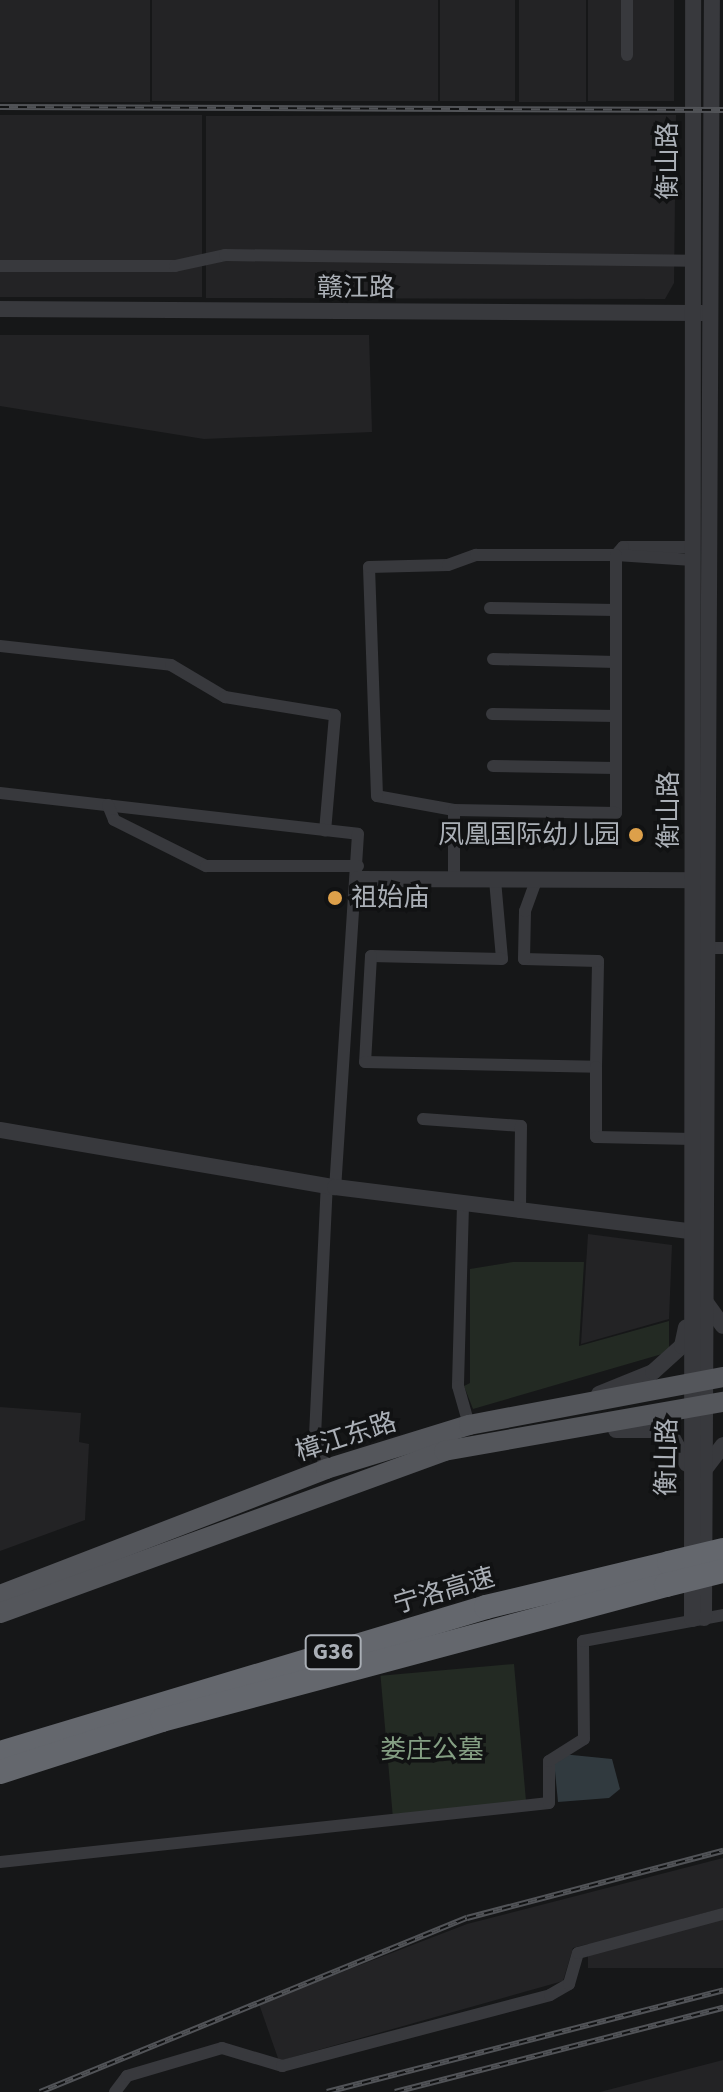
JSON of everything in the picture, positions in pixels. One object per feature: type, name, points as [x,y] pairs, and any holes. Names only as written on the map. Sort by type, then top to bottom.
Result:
[{"type":"highway","name":"宁洛高速","points":[[0,1772],[162,1720],[668,1574],[723,1550]]},
{"type":"highway","name":"宁洛高速","points":[[0,1753],[486,1607],[668,1574],[723,1571]]},
{"type":"main road","name":"樟江东路","points":[[0,1595],[326,1469],[469,1425],[707,1380]]},
{"type":"main road","name":"樟江东路","points":[[0,1613],[330,1489],[444,1451],[542,1430],[706,1404]]},
{"type":"street","points":[[627,0],[627,55]]},
{"type":"street","name":"衡山路","points":[[693,0],[693,1139],[700,1233]]},
{"type":"street","name":"衡山路","points":[[698,1618],[696,1473],[707,1380],[699,1303],[700,1233],[718,948],[713,880],[718,646],[718,87],[712,0]]},
{"type":"street","points":[[693,87],[718,87]]},
{"type":"street","points":[[0,266],[175,266],[225,255],[692,261]]},
{"type":"street","name":"赣江路","points":[[0,309],[717,314]]},
{"type":"street","points":[[692,470],[718,470]]},
{"type":"street","points":[[616,555],[476,555],[448,565],[369,567],[377,796],[454,810],[616,813],[616,555],[623,547],[693,554]]},
{"type":"street","points":[[490,608],[616,610]]},
{"type":"street","points":[[693,645],[718,646]]},
{"type":"street","points":[[0,646],[171,665],[225,697],[335,715],[325,831]]},
{"type":"street","points":[[493,659],[616,662]]},
{"type":"street","points":[[492,714],[616,716]]},
{"type":"street","points":[[493,766],[616,768]]},
{"type":"street","points":[[0,793],[358,834],[358,873],[331,1186],[315,1436],[326,1469]]},
{"type":"street","points":[[108,805],[114,820],[206,866],[454,879],[713,880]]},
{"type":"street","points":[[454,810],[454,879]]},
{"type":"street","points":[[495,880],[502,959]]},
{"type":"street","points":[[524,959],[525,911],[536,880]]},
{"type":"street","points":[[596,1067],[365,1062],[371,956],[598,961],[596,1137],[693,1139]]},
{"type":"street","points":[[423,1119],[521,1126],[520,1212]]},
{"type":"street","points":[[0,1130],[331,1186],[700,1233]]},
{"type":"street","points":[[463,1205],[458,1386],[469,1425]]},
{"type":"street","points":[[579,1402],[653,1372],[674,1356],[699,1303],[723,1326]]},
{"type":"street","points":[[542,1430],[657,1425],[679,1443],[696,1473],[723,1445]]},
{"type":"street","points":[[0,1862],[549,1803],[549,1761],[584,1739],[583,1641],[723,1615]]},
{"type":"street","points":[[115,2092],[127,2076],[222,2048],[282,2066],[550,1995],[569,1984],[578,1953],[723,1914]]},
{"type":"shaded area","points":[[0,0],[150,0],[150,102],[0,102]]},
{"type":"shaded area","points":[[152,0],[438,0],[438,101],[152,101]]},
{"type":"shaded area","points":[[440,0],[515,0],[515,101],[440,101]]},
{"type":"shaded area","points":[[519,0],[586,0],[586,102],[519,102]]},
{"type":"shaded area","points":[[588,0],[674,0],[674,101],[588,101]]},
{"type":"shaded area","points":[[0,115],[202,115],[202,297],[0,297]]},
{"type":"shaded area","points":[[676,115],[674,283],[665,299],[206,298],[206,116]]},
{"type":"shaded area","points":[[0,335],[369,335],[372,432],[204,439],[0,406]]},
{"type":"shaded area","points":[[588,1234],[672,1245],[669,1319],[581,1344]]},
{"type":"shaded area","points":[[0,1407],[81,1413],[79,1442],[89,1444],[85,1520],[0,1551]]},
{"type":"shaded area","points":[[562,1754],[612,1759],[620,1789],[609,1798],[558,1802],[554,1761]]},
{"type":"shaded area","points":[[723,1858],[723,1908],[573,1948],[563,1981],[279,2061],[259,2004],[467,1924]]},
{"type":"shaded area","points":[[588,1919],[723,1919],[723,1968],[588,1968]]},
{"type":"shaded area","points":[[723,2060],[723,2092],[600,2092]]},
{"type":"green space","points":[[513,1262],[584,1262],[579,1346],[669,1321],[669,1352],[473,1409],[464,1386],[470,1383],[470,1269]]},
{"type":"green space","name":"娄庄公墓","points":[[514,1664],[526,1802],[393,1814],[381,1676]]},
{"type":"railway","points":[[0,107],[723,110]]},
{"type":"railway","points":[[40,2092],[467,1918],[723,1851]]},
{"type":"railway","points":[[327,2092],[723,1990]]},
{"type":"railway","points":[[395,2092],[723,2008]]},
{"type":"place","name":"凤凰国际幼儿园","points":[[636,835]]},
{"type":"place","name":"祖始庙","points":[[335,898]]}]
